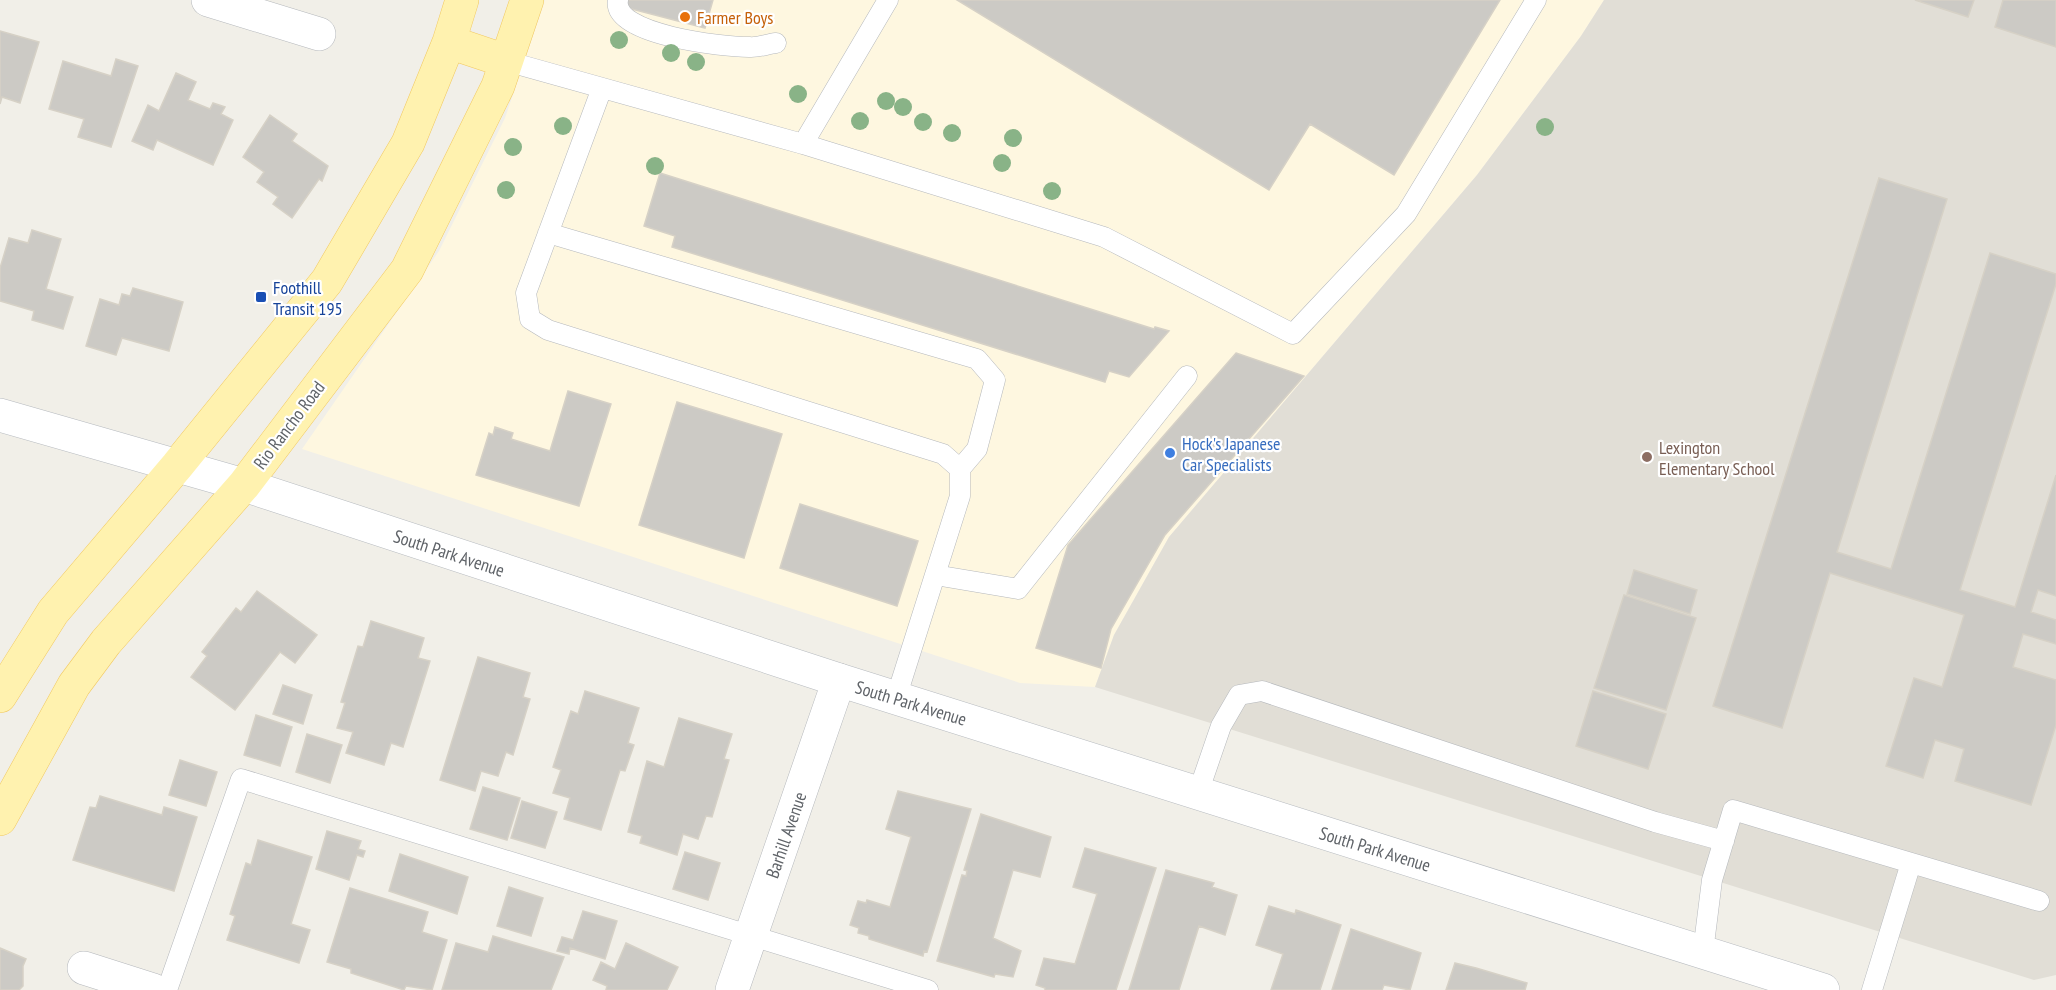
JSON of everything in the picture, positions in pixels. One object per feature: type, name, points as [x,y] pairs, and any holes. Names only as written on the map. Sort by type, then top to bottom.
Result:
[{"type":"main road","points":[[0,696],[53,612],[177,466],[327,281],[408,143],[462,0]]},
{"type":"main road","name":"Rio Rancho Road","points":[[0,819],[81,676],[106,642],[244,485],[407,270],[498,86],[527,0]]},
{"type":"main road","points":[[448,42],[506,61]]},
{"type":"street","points":[[208,0],[319,34]]},
{"type":"street","name":"South Park Avenue","points":[[0,415],[244,485],[839,680],[1823,990]]},
{"type":"street","name":"Barhill Avenue","points":[[732,990],[839,680]]},
{"type":"street","points":[[84,968],[153,990]]},
{"type":"lane","points":[[618,0],[616,6],[622,16],[636,25],[695,43],[752,48],[776,43]]},
{"type":"lane","points":[[803,144],[888,0]]},
{"type":"lane","points":[[506,61],[803,144],[1104,237],[1293,334],[1406,214],[1536,0]]},
{"type":"lane","points":[[602,88],[526,293],[530,319],[559,333],[943,454],[960,469]]},
{"type":"lane","points":[[548,233],[977,359],[995,380],[977,449],[960,469],[960,496],[896,698]]},
{"type":"lane","points":[[935,575],[1018,589],[1187,376]]},
{"type":"lane","points":[[1198,793],[1221,726],[1239,695],[1262,691],[1655,822],[1724,841]]},
{"type":"lane","points":[[167,990],[242,779],[928,990]]},
{"type":"lane","points":[[1703,952],[1712,880],[1733,810],[2039,902]]},
{"type":"lane","points":[[1872,990],[1911,863]]},
{"type":"shaded area","points":[[545,0],[1604,0],[1581,36],[1477,175],[1169,537],[1114,635],[1095,687],[1020,683],[302,449],[439,251],[505,118]]},
{"type":"shaded area","name":"Lexington Elementary School","points":[[1604,0],[2056,0],[2056,975],[2034,980],[1095,687],[1114,635],[1169,537],[1477,175],[1581,36]]},
{"type":"building","name":"Farmer Boys","points":[[621,0],[713,0],[705,28],[620,6]]},
{"type":"building","points":[[957,0],[1500,0],[1394,175],[1310,124],[1269,190]]},
{"type":"building","points":[[1915,0],[1974,0],[1968,17]]},
{"type":"building","points":[[2003,0],[2056,0],[2056,47],[1995,27]]},
{"type":"building","points":[[0,31],[39,42],[20,103],[2,97],[0,104]]},
{"type":"building","points":[[116,59],[138,66],[111,147],[78,137],[84,119],[49,109],[63,61],[111,76]]},
{"type":"building","points":[[176,73],[196,82],[188,100],[210,109],[213,103],[225,107],[221,114],[233,120],[213,165],[157,140],[153,150],[132,141],[148,105],[159,111]]},
{"type":"building","points":[[270,115],[297,134],[292,141],[328,166],[322,181],[319,179],[292,218],[273,204],[278,197],[257,182],[264,172],[243,157]]},
{"type":"building","points":[[660,173],[1154,329],[1155,327],[1169,331],[1129,377],[1109,371],[1105,382],[672,247],[675,236],[644,226]]},
{"type":"building","points":[[1879,178],[1947,199],[1837,552],[1891,569],[1990,253],[2056,274],[2056,284],[1960,590],[2015,607],[2056,475],[2056,596],[2038,590],[2031,612],[2056,620],[2056,644],[2023,634],[2013,667],[2056,680],[2056,725],[2031,805],[1955,781],[1964,749],[1935,740],[1923,778],[1886,766],[1914,678],[1942,687],[1964,615],[1830,573],[1782,728],[1713,706]]},
{"type":"building","points":[[32,230],[61,239],[46,289],[73,297],[63,329],[32,320],[34,311],[0,301],[0,268],[9,238],[28,243]]},
{"type":"building","points":[[133,288],[183,302],[169,351],[122,338],[116,355],[86,346],[100,299],[119,305],[122,294],[130,296]]},
{"type":"building","points":[[1236,353],[1304,376],[1165,535],[1111,629],[1101,668],[1036,648],[1068,545]]},
{"type":"building","points":[[568,391],[611,404],[579,506],[476,475],[489,433],[493,435],[495,427],[513,433],[511,439],[550,451]]},
{"type":"building","points":[[677,402],[782,434],[744,558],[639,525]]},
{"type":"building","points":[[800,504],[918,541],[897,606],[780,568]]},
{"type":"building","points":[[1634,570],[1697,590],[1690,614],[1627,594]]},
{"type":"building","points":[[257,591],[317,635],[295,663],[280,652],[235,710],[191,677],[207,656],[202,652],[236,608],[241,612]]},
{"type":"building","points":[[1624,595],[1696,618],[1666,710],[1594,688]]},
{"type":"building","points":[[371,621],[424,638],[418,658],[430,661],[403,747],[391,743],[384,765],[346,753],[353,732],[337,728],[345,703],[341,702],[358,646],[363,647]]},
{"type":"building","points":[[478,657],[530,673],[523,697],[530,699],[513,755],[506,752],[498,776],[481,771],[475,791],[440,780]]},
{"type":"building","points":[[283,685],[312,695],[303,724],[273,714]]},
{"type":"building","points":[[585,691],[639,708],[628,743],[634,745],[625,771],[620,770],[601,830],[564,819],[570,798],[553,793],[561,770],[553,767],[571,711],[578,714]]},
{"type":"building","points":[[1593,691],[1666,714],[1648,769],[1576,746]]},
{"type":"building","points":[[256,715],[292,727],[280,766],[244,755]]},
{"type":"building","points":[[679,718],[732,734],[724,759],[729,760],[712,817],[706,816],[698,839],[683,834],[677,855],[640,843],[642,836],[628,832],[647,761],[664,767]]},
{"type":"building","points":[[307,734],[342,745],[330,783],[296,772]]},
{"type":"building","points":[[180,760],[217,772],[206,806],[169,795]]},
{"type":"building","points":[[483,787],[520,798],[507,840],[470,829]]},
{"type":"building","points":[[898,791],[971,809],[927,952],[924,951],[923,956],[869,939],[869,936],[858,933],[859,928],[850,925],[858,901],[866,903],[867,900],[890,907],[911,837],[886,829]]},
{"type":"building","points":[[100,796],[162,815],[164,807],[197,817],[174,891],[73,860],[90,807],[96,808]]},
{"type":"building","points":[[522,801],[557,812],[545,848],[511,838]]},
{"type":"building","points":[[981,814],[1051,837],[1040,877],[1013,870],[993,938],[1021,951],[1013,977],[995,974],[994,977],[937,961],[962,875],[966,876],[967,871],[964,870]]},
{"type":"building","points":[[327,831],[361,841],[358,849],[365,851],[363,857],[357,855],[349,880],[316,869]]},
{"type":"building","points":[[258,840],[312,857],[291,924],[310,930],[299,963],[227,940],[235,916],[230,914],[246,863],[251,865]]},
{"type":"building","points":[[1085,848],[1156,868],[1116,990],[1045,990],[1036,985],[1044,958],[1075,964],[1097,894],[1073,887]]},
{"type":"building","points":[[685,852],[720,863],[708,900],[673,889]]},
{"type":"building","points":[[400,854],[468,877],[457,914],[389,891]]},
{"type":"building","points":[[1166,870],[1214,883],[1212,887],[1237,895],[1225,935],[1199,926],[1179,990],[1129,990]]},
{"type":"building","points":[[509,887],[543,898],[531,936],[497,926]]},
{"type":"building","points":[[350,888],[428,912],[422,932],[447,940],[432,990],[406,986],[404,990],[351,973],[351,969],[327,962]]},
{"type":"building","points":[[1269,906],[1295,914],[1296,910],[1341,925],[1320,990],[1271,990],[1283,954],[1256,945]]},
{"type":"building","points":[[583,911],[617,921],[605,959],[570,948],[569,954],[557,951],[562,937],[573,940]]},
{"type":"building","points":[[1351,929],[1421,953],[1410,990],[1384,985],[1382,990],[1332,990]]},
{"type":"building","points":[[493,936],[564,957],[551,990],[442,990],[456,943],[488,952]]},
{"type":"building","points":[[626,943],[678,967],[667,990],[606,990],[607,986],[593,980],[601,962],[615,969]]},
{"type":"building","points":[[0,948],[26,959],[23,966],[23,986],[19,990],[0,990]]},
{"type":"building","points":[[1455,963],[1527,983],[1525,990],[1446,990]]},
{"type":"place","name":"Farmer Boys","points":[[685,17]]},
{"type":"place","name":"Foothill Transit 195","points":[[261,297]]},
{"type":"place","name":"Hock's Japanese Car Specialists","points":[[1170,453]]},
{"type":"place","name":"Lexington Elementary School","points":[[1647,457]]}]
